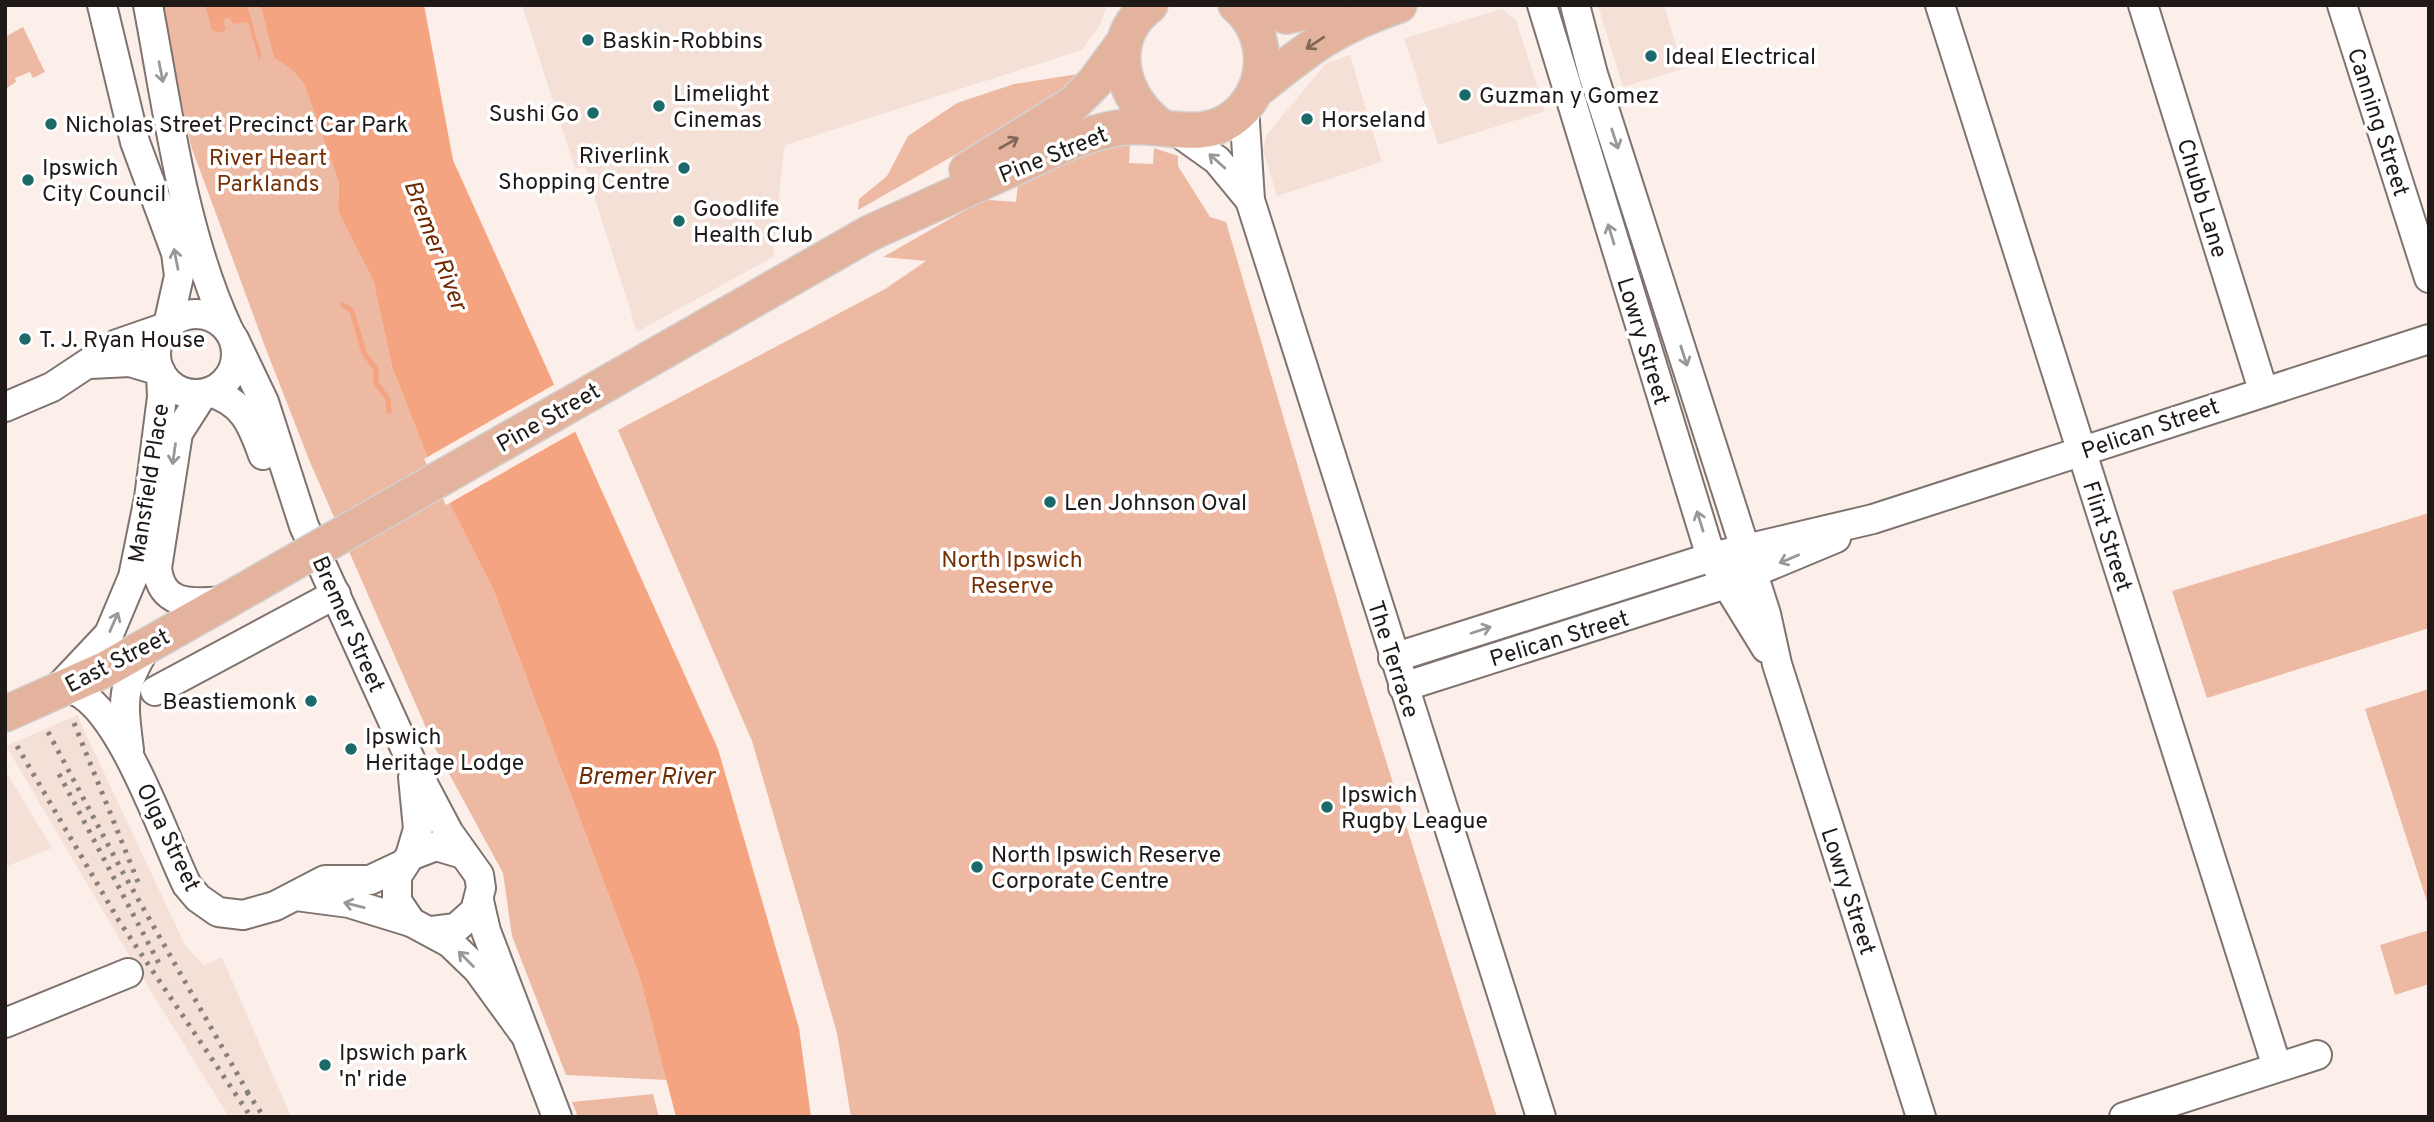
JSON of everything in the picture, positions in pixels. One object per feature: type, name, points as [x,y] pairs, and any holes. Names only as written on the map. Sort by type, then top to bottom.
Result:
[{"type":"main road","points":[[1236,5],[1251,22],[1260,43],[1261,73],[1250,99]]},
{"type":"main road","points":[[1243,5],[1287,16],[1337,5]]},
{"type":"main road","points":[[1250,99],[1294,58],[1336,30],[1399,5]]},
{"type":"main road","name":"Pine Street","points":[[226,601],[870,233],[995,151],[1073,104],[1094,83],[1122,45],[1144,8]]},
{"type":"main road","points":[[1122,45],[1123,73],[1131,95],[1144,114],[1169,129]]},
{"type":"main road","name":"Pine Street","points":[[870,233],[1085,136],[1126,127],[1216,127],[1250,99]]},
{"type":"main road","name":"East Street","points":[[5,714],[148,646],[226,601]]},
{"type":"street","points":[[102,5],[135,142],[176,253],[179,276],[167,326],[156,348],[161,372]]},
{"type":"street","name":"Bremer Street","points":[[148,5],[191,214],[211,287],[264,402],[304,526],[411,761],[463,854],[479,875],[480,901],[486,931],[557,1117]]},
{"type":"street","name":"Lowry Street","points":[[1542,5],[1712,556],[1726,584],[1777,664]]},
{"type":"street","name":"Lowry Street","points":[[1575,5],[1593,74],[1766,614],[1777,664],[1921,1117]]},
{"type":"street","name":"Flint Street","points":[[1940,5],[2277,1067]]},
{"type":"street","name":"Chubb Lane","points":[[2143,5],[2263,390]]},
{"type":"street","name":"Canning Street","points":[[2342,5],[2429,278]]},
{"type":"street","points":[[1566,88],[1593,74]]},
{"type":"street","name":"The Terrace","points":[[1250,99],[1250,200],[1393,658],[1541,1117]]},
{"type":"street","name":"The Terrace","points":[[1169,129],[1217,160],[1250,200]]},
{"type":"street","points":[[5,407],[44,391],[90,364],[117,344],[195,313],[218,320],[231,335],[236,358],[233,371],[220,386],[206,393],[182,391],[161,372],[130,362],[90,364]]},
{"type":"street","name":"Pelican Street","points":[[1403,687],[1726,584],[1749,561],[1872,519],[2263,390],[2429,339]]},
{"type":"street","name":"Mansfield Place","points":[[60,690],[109,634],[133,577],[149,498],[162,397],[161,372]]},
{"type":"street","name":"Bremer Street","points":[[206,393],[229,399],[247,415],[275,487],[304,526]]},
{"type":"street","name":"Mansfield Place","points":[[206,393],[178,433],[158,568],[159,583],[169,595],[194,603],[226,601]]},
{"type":"street","name":"Pelican Street","points":[[1393,658],[1712,556],[1749,561]]},
{"type":"street","points":[[1656,574],[1666,604]]},
{"type":"street","name":"East Street","points":[[155,691],[336,594]]},
{"type":"street","points":[[1443,642],[1452,671]]},
{"type":"street","name":"Olga Street","points":[[130,756],[123,703],[134,667],[148,646]]},
{"type":"street","name":"Olga Street","points":[[60,690],[79,690],[88,696],[130,756],[183,877],[204,904],[226,914],[243,915],[296,896],[325,880],[370,880],[406,861]]},
{"type":"street","name":"Bremer Street","points":[[411,761],[418,829],[397,876],[397,901],[421,926],[450,943],[478,970],[523,1032]]},
{"type":"street","points":[[406,861],[422,849],[436,846],[463,854]]},
{"type":"street","name":"Olga Street","points":[[296,896],[349,903],[421,926]]},
{"type":"street","points":[[421,926],[456,928],[466,921],[480,901]]},
{"type":"street","points":[[5,1023],[128,973]]},
{"type":"street","points":[[2124,1117],[2316,1055]]},
{"type":"shaded area","name":"Riverlink Shopping Centre","points":[[522,5],[1107,5],[1100,25],[1082,50],[788,144],[784,148],[773,257],[637,332],[585,167],[575,169]]},
{"type":"shaded area","name":"Ideal Electrical","points":[[1598,5],[1664,5],[1683,69],[1623,87]]},
{"type":"shaded area","points":[[1502,9],[1516,20],[1545,111],[1438,145],[1404,38]]},
{"type":"shaded area","points":[[1350,55],[1382,162],[1277,196],[1263,150],[1266,136],[1325,64]]},
{"type":"shaded area","points":[[77,715],[186,947],[204,965],[222,957],[291,1117],[229,1117],[142,977],[6,746]]},
{"type":"shaded area","points":[[5,770],[52,848],[5,867]]},
{"type":"green space","name":"River Heart Parklands","points":[[161,5],[260,5],[274,58],[292,70],[304,84],[339,183],[338,208],[341,218],[373,280],[392,367],[431,467],[493,589],[640,978],[667,1080],[566,1075],[512,936],[503,873],[434,746],[310,462],[264,344],[191,146]]},
{"type":"green space","points":[[23,27],[45,72],[33,78],[30,72],[15,78],[16,82],[5,89],[5,37]]},
{"type":"green space","points":[[1078,74],[1052,98],[1027,114],[858,210],[859,199],[887,176],[908,136],[957,103],[1014,84]]},
{"type":"green space","name":"North Ipswich Reserve","points":[[1130,144],[1129,163],[1153,164],[1154,148],[1178,156],[1178,166],[1210,217],[1226,222],[1359,674],[1497,1117],[851,1117],[837,1033],[752,741],[618,430],[885,289],[926,261],[883,257],[990,196],[990,200],[1016,202],[1018,183],[1084,154]]},
{"type":"green space","points":[[2429,513],[2429,628],[2207,698],[2172,591]]},
{"type":"green space","points":[[2429,689],[2429,908],[2365,709]]},
{"type":"green space","points":[[2429,930],[2429,984],[2395,995],[2380,945]]},
{"type":"green space","points":[[653,1094],[659,1117],[578,1117],[572,1102]]},
{"type":"water","points":[[205,5],[247,5],[261,54],[259,60],[248,22],[233,24],[229,17],[223,20],[226,29],[220,33],[212,30]]},
{"type":"water","name":"Bremer River","points":[[260,5],[424,5],[453,160],[718,749],[799,1028],[811,1117],[676,1117],[640,978],[493,589],[431,467],[392,367],[373,280],[341,218],[338,208],[339,183],[304,84],[292,70],[274,58]]},
{"type":"pier","points":[[557,383],[578,430],[446,505],[424,459]]},
{"type":"waterway","points":[[343,305],[352,311],[364,353],[376,369],[376,383],[388,399],[389,411]]},
{"type":"railway","points":[[74,723],[138,882]]},
{"type":"railway","points":[[48,732],[121,869],[251,1098]]},
{"type":"railway","points":[[17,746],[119,921],[251,1117]]},
{"type":"railway","points":[[59,774],[162,969]]},
{"type":"railway","points":[[247,1092],[264,1117]]},
{"type":"place","name":"Baskin-Robbins","points":[[588,40]]},
{"type":"place","name":"Ideal Electrical","points":[[1651,56]]},
{"type":"place","name":"Guzman y Gomez","points":[[1465,95]]},
{"type":"place","name":"Limelight Cinemas","points":[[659,106]]},
{"type":"place","name":"Sushi Go","points":[[593,113]]},
{"type":"place","name":"Horseland","points":[[1307,119]]},
{"type":"place","name":"Nicholas Street Precinct Car Park","points":[[51,124]]},
{"type":"place","name":"Riverlink Shopping Centre","points":[[684,168]]},
{"type":"place","name":"Ipswich City Council","points":[[28,180]]},
{"type":"place","name":"Goodlife Health Club","points":[[679,221]]},
{"type":"place","name":"T. J. Ryan House","points":[[25,339]]},
{"type":"place","name":"Len Johnson Oval","points":[[1050,502]]},
{"type":"place","name":"Beastiemonk","points":[[311,701]]},
{"type":"place","name":"Ipswich Heritage Lodge","points":[[351,749]]},
{"type":"place","name":"Ipswich Rugby League","points":[[1327,807]]},
{"type":"place","name":"North Ipswich Reserve Corporate Centre","points":[[977,867]]},
{"type":"place","name":"Ipswich park 'n' ride","points":[[325,1065]]}]
